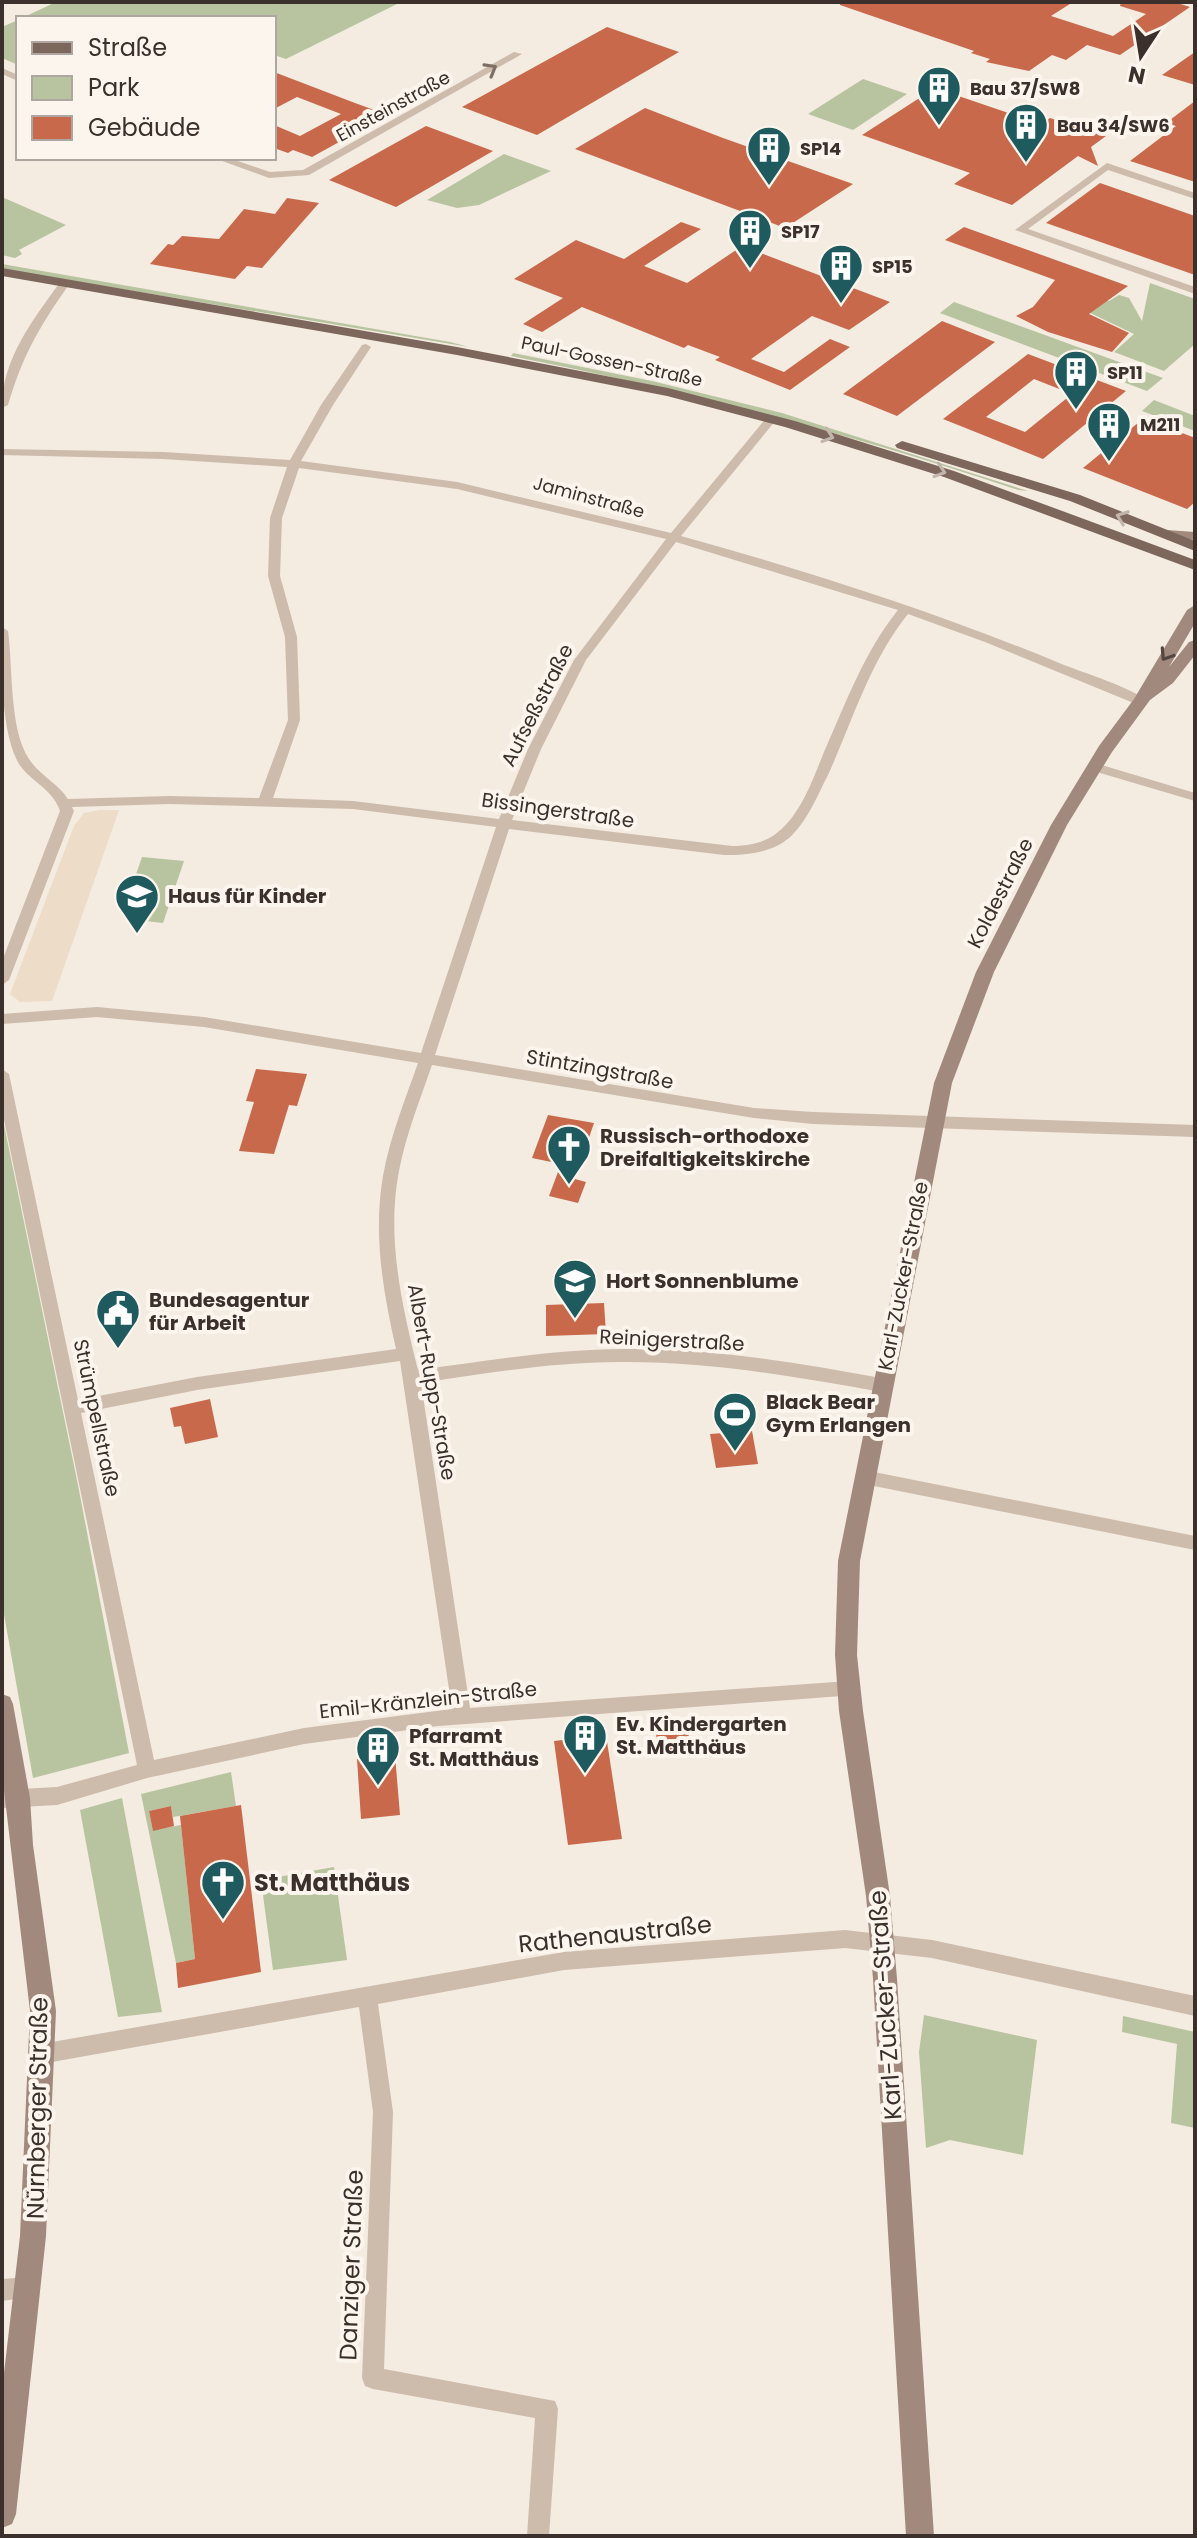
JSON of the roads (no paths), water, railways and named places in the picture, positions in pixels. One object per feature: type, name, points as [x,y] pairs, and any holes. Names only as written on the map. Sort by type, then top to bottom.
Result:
[{"type":"main road","name":"Paul-Gossen-Straße","points":[[2,259],[534,358],[772,418],[1019,489],[1167,534],[1195,546]]},
{"type":"main road","name":"Paul-Gossen-Straße","points":[[2,272],[534,358],[623,369],[781,408],[1019,489],[1195,565]]},
{"type":"street","name":"Einsteinstraße","points":[[224,160],[254,172],[298,175],[314,170],[517,54]]},
{"type":"street","points":[[1195,196],[1107,166],[1020,230],[1195,291]]},
{"type":"street","points":[[2,405],[13,368],[31,331],[65,283]]},
{"type":"street","points":[[265,801],[294,720],[291,637],[274,576],[276,518],[294,464],[327,405],[366,347]]},
{"type":"street","name":"Aufseßstraße","points":[[427,1059],[466,934],[523,776],[558,699],[582,657],[673,538],[772,418]]},
{"type":"street","name":"Jaminstraße","points":[[2,452],[137,454],[294,464],[396,475],[487,491],[673,538],[905,609],[1141,701]]},
{"type":"street","points":[[1167,534],[1195,536]]},
{"type":"street","name":"Bissingerstraße","points":[[66,803],[265,801],[353,805],[724,851],[745,851],[766,845],[795,823],[882,644],[905,609]]},
{"type":"street","name":"Koldestraße","points":[[935,1122],[943,1083],[985,972],[1059,825],[1141,701],[1195,610]]},
{"type":"street","points":[[2,631],[15,740],[21,758],[34,776],[66,803],[65,821],[2,980]]},
{"type":"street","name":"Koldestraße","points":[[1141,701],[1162,684],[1195,645]]},
{"type":"street","points":[[1095,767],[1195,797]]},
{"type":"street","name":"Stintzingstraße","points":[[2,1019],[82,1012],[175,1018],[740,1111],[813,1118],[1195,1131]]},
{"type":"street","name":"Albert-Rupp-Straße","points":[[427,1059],[395,1157],[388,1193],[389,1258],[412,1378],[462,1715]]},
{"type":"street","name":"Strümpellstraße","points":[[2,1074],[147,1770]]},
{"type":"street","name":"Karl-Zucker-Straße","points":[[920,2536],[882,1942],[846,1655],[849,1561],[881,1385],[935,1122]]},
{"type":"street","points":[[73,1408],[133,1394],[229,1378],[406,1354]]},
{"type":"street","name":"Reinigerstraße","points":[[412,1378],[520,1363],[626,1355],[830,1374],[881,1385]]},
{"type":"street","points":[[864,1477],[1195,1543]]},
{"type":"street","name":"Emil-Kränzlein-Straße","points":[[10,1799],[57,1796],[147,1770],[304,1736],[462,1715],[849,1689]]},
{"type":"street","name":"Nürnberger Straße","points":[[2,1704],[10,1799],[21,1845],[43,2011],[33,2236],[15,2289],[2,2514]]},
{"type":"street","name":"Rathenaustraße","points":[[41,2054],[564,1961],[845,1939],[882,1942],[1026,1968],[1195,2006]]},
{"type":"street","name":"Danziger Straße","points":[[367,1996],[383,2112],[373,2378],[547,2409],[538,2536]]},
{"type":"place","name":"Bau 37/SW8","points":[[939,127]]},
{"type":"place","name":"Bau 34/SW6","points":[[1026,164]]},
{"type":"place","name":"SP14","points":[[769,187]]},
{"type":"place","name":"SP17","points":[[750,270]]},
{"type":"place","name":"SP15","points":[[841,305]]},
{"type":"place","name":"SP11","points":[[1076,411]]},
{"type":"place","name":"M211","points":[[1109,463]]},
{"type":"place","name":"Haus für Kinder","points":[[137,935]]},
{"type":"place","name":"Russisch-orthodoxe Dreifaltigkeitskirche","points":[[569,1186]]},
{"type":"place","name":"Hort Sonnenblume","points":[[575,1320]]},
{"type":"place","name":"Bundesagentur für Arbeit","points":[[118,1350]]},
{"type":"place","name":"Black Bear Gym Erlangen","points":[[735,1453]]},
{"type":"place","name":"Ev. Kindergarten St. Matthäus","points":[[585,1775]]},
{"type":"place","name":"Pfarramt St. Matthäus","points":[[378,1787]]},
{"type":"place","name":"St. Matthäus","points":[[223,1921]]}]
